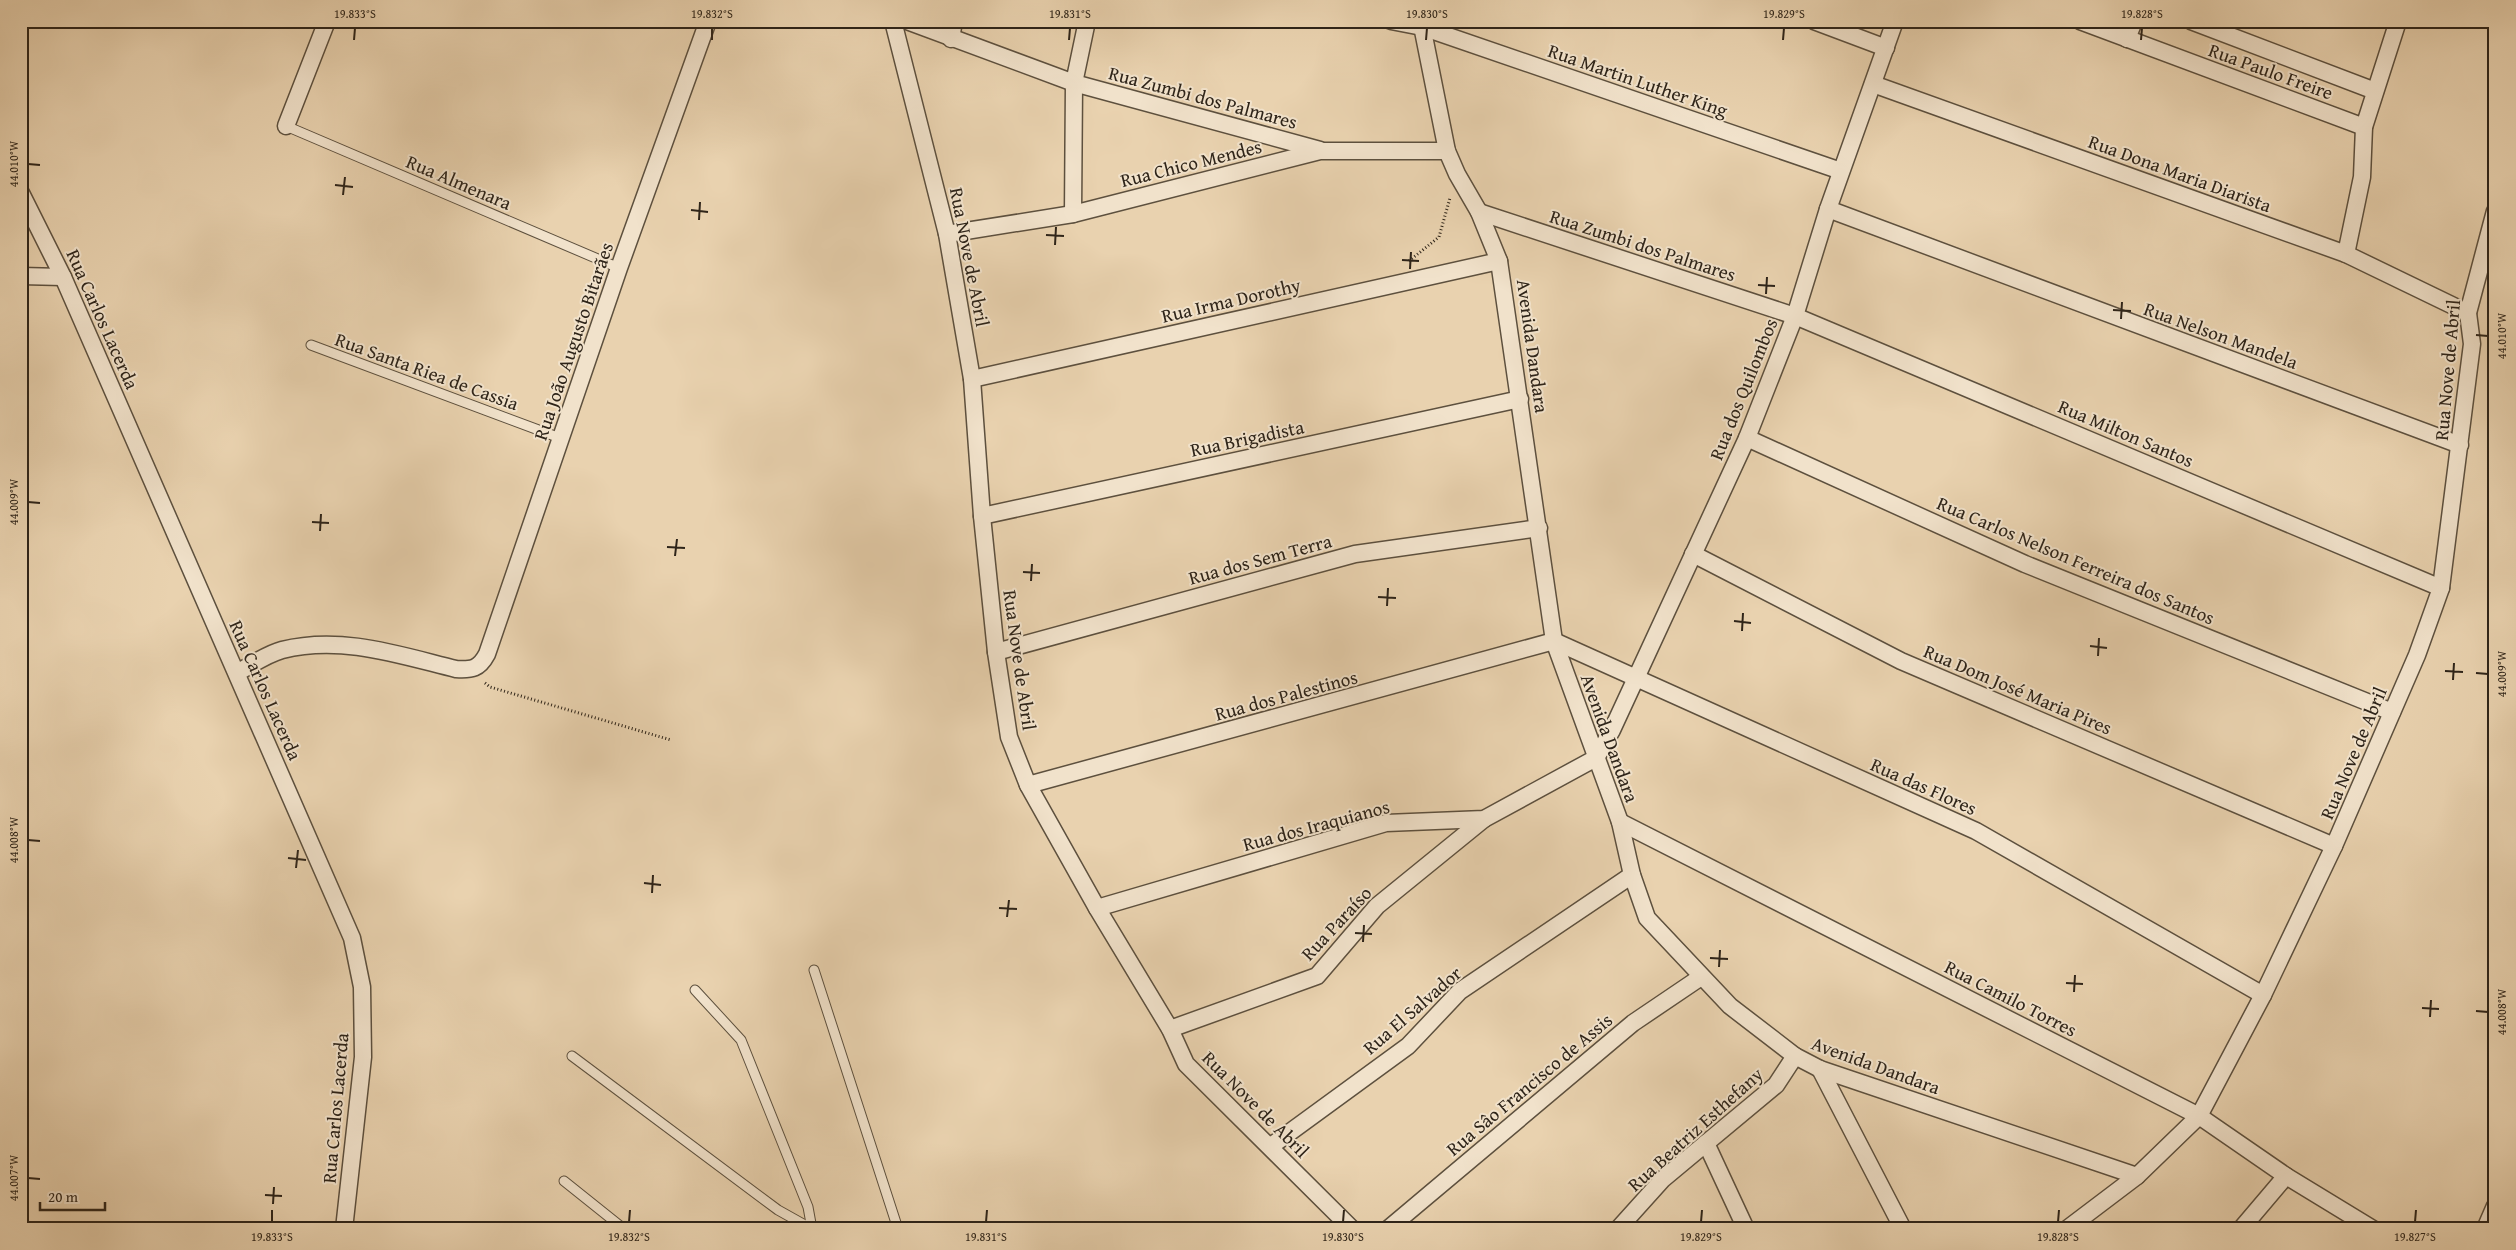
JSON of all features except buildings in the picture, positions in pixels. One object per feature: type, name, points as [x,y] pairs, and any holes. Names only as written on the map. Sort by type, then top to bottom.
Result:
[{"type":"street","points":[[286,126],[327,21]]},
{"type":"street","name":"Rua João Augusto Bitarães","points":[[472,670],[481,665],[487,654],[619,268],[708,21]]},
{"type":"street","name":"Rua Nove de Abril","points":[[894,21],[947,234],[972,379],[982,516],[996,652],[1009,737],[1028,785],[1097,908],[1170,1029],[1186,1064],[1352,1229]]},
{"type":"street","name":"Rua Zumbi dos Palmares","points":[[907,21],[951,39],[1074,83],[1320,150]]},
{"type":"street","points":[[951,39],[954,21]]},
{"type":"street","points":[[1073,214],[1074,83],[1087,21]]},
{"type":"street","name":"Rua Martin Luther King","points":[[1391,21],[1421,24],[1841,171]]},
{"type":"street","points":[[1814,21],[1886,48]]},
{"type":"street","name":"Rua dos Quilombos","points":[[1596,758],[1612,730],[1747,438],[1795,316],[1828,209],[1895,21]]},
{"type":"street","name":"Rua Paulo Freire","points":[[2080,21],[2364,126]]},
{"type":"street","points":[[2127,39],[2134,21]]},
{"type":"street","name":"Rua Paulo Freire","points":[[2191,21],[2375,91]]},
{"type":"street","points":[[2346,254],[2362,178],[2364,126],[2398,21]]},
{"type":"street","name":"Avenida Dandara","points":[[1421,24],[1447,151],[1457,174],[1479,212],[1499,261],[1554,641],[1620,822],[1632,875],[1647,918],[1730,1006],[1794,1056],[1820,1069],[2137,1176]]},
{"type":"street","name":"Rua Dona Maria Diarista","points":[[1873,84],[2346,254],[2468,313]]},
{"type":"street","name":"Rua Chico Mendes","points":[[947,234],[1073,214],[1320,150],[1447,151]]},
{"type":"street","name":"Rua Carlos Lacerda","points":[[21,193],[63,277],[352,938],[362,987],[364,1058],[344,1229]]},
{"type":"street","name":"Rua Nelson Mandela","points":[[1828,209],[2460,445]]},
{"type":"street","name":"Rua Nove de Abril","points":[[2067,1229],[2137,1176],[2199,1116],[2263,995],[2334,846],[2417,655],[2441,588],[2472,344],[2468,313],[2495,211]]},
{"type":"street","name":"Rua Zumbi dos Palmares","points":[[1479,212],[1795,316]]},
{"type":"street","name":"Rua Irma Dorothy","points":[[972,379],[1499,261]]},
{"type":"street","points":[[21,276],[63,277]]},
{"type":"street","name":"Rua Milton Santos","points":[[1795,316],[2441,588]]},
{"type":"street","name":"Rua Brigadista","points":[[982,516],[1520,399]]},
{"type":"street","name":"Rua Carlos Nelson Ferreira dos Santos","points":[[1747,438],[2026,564],[2392,712]]},
{"type":"street","name":"Rua dos Sem Terra","points":[[996,652],[1355,554],[1539,528]]},
{"type":"street","name":"Rua Dom José Maria Pires","points":[[1693,554],[1901,661],[2334,846]]},
{"type":"street","name":"Rua das Flores","points":[[1554,641],[1976,831],[2263,995]]},
{"type":"street","name":"Rua dos Palestinos","points":[[1028,785],[1554,641]]},
{"type":"street","points":[[237,673],[280,650],[323,644],[361,646],[456,669],[472,670]]},
{"type":"street","name":"Rua dos Iraquianos","points":[[1097,908],[1386,823],[1484,819],[1596,758]]},
{"type":"street","name":"Rua Paraíso","points":[[1170,1029],[1317,976],[1377,906],[1484,819]]},
{"type":"street","name":"Rua Camilo Torres","points":[[1620,822],[2199,1116],[2286,1176],[2373,1229]]},
{"type":"street","name":"Rua El Salvador","points":[[1270,1146],[1408,1046],[1460,992],[1632,875]]},
{"type":"street","name":"Rua Sâo Francisco de Assis","points":[[1388,1229],[1632,1023],[1701,977]]},
{"type":"street","name":"Rua Beatriz Esthefany","points":[[1618,1229],[1663,1179],[1776,1085],[1794,1056]]},
{"type":"street","points":[[1820,1069],[1902,1229]]},
{"type":"street","points":[[1706,1143],[1746,1229]]},
{"type":"street","points":[[2241,1229],[2286,1176]]},
{"type":"street","points":[[2485,1229],[2495,1206]]},
{"type":"lane","name":"Rua Almenara","points":[[286,126],[619,268]]},
{"type":"lane","name":"Rua Santa Riea de Cassia","points":[[311,345],[560,438]]},
{"type":"lane","points":[[814,970],[898,1229]]},
{"type":"lane","points":[[572,1056],[778,1210],[812,1229],[808,1206],[740,1040],[696,990]]},
{"type":"lane","points":[[564,1181],[624,1229]]},
{"type":"path","points":[[1408,262],[1439,237],[1457,174]]},
{"type":"path","points":[[472,670],[490,687],[671,740]]}]
